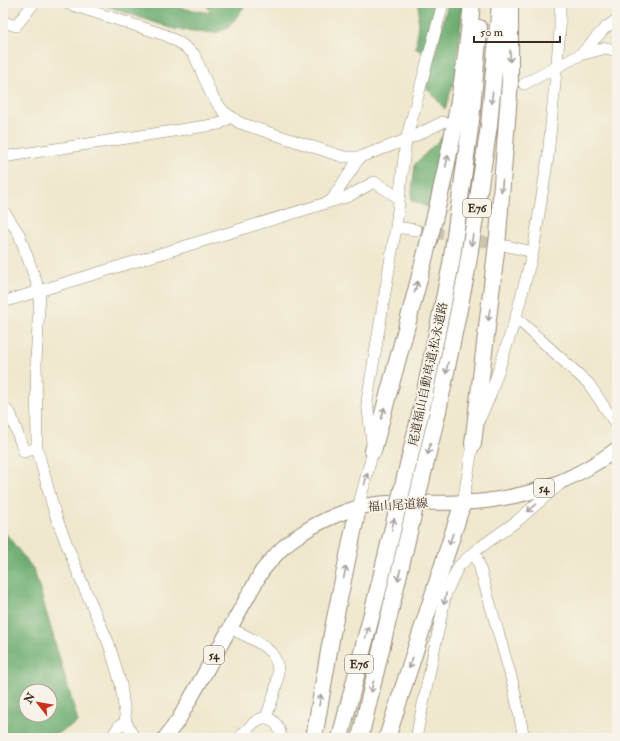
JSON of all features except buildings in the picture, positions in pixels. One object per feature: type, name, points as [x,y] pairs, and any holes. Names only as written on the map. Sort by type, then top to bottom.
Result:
[{"type":"highway","points":[[373,451],[437,211],[456,122],[472,3]]},
{"type":"highway","name":"尾道福山自動車道;松永道路","points":[[340,738],[378,590],[422,406],[451,264],[471,121],[481,3]]},
{"type":"highway","name":"尾道福山自動車道;松永道路","points":[[360,738],[438,411],[467,270],[489,126],[500,3]]},
{"type":"highway","points":[[473,444],[498,235],[510,82],[510,3]]},
{"type":"highway","points":[[387,738],[462,502]]},
{"type":"highway","points":[[314,738],[333,628],[358,508]]},
{"type":"main road","name":"福山尾道線","points":[[165,738],[179,719],[262,571],[279,552],[298,535],[323,521],[358,508],[377,504],[491,501],[529,493],[562,482],[592,467],[617,449]]},
{"type":"street","points":[[3,22],[16,26],[34,3]]},
{"type":"street","points":[[66,3],[78,5],[166,36],[180,43],[194,54],[212,96],[223,111],[240,123],[344,157],[360,157],[406,140],[444,122]]},
{"type":"street","points":[[358,508],[373,451],[367,401],[396,227],[406,140],[443,3]]},
{"type":"street","points":[[462,502],[473,444],[481,415],[490,396],[515,320],[533,252],[548,157],[555,69],[560,29],[560,3]]},
{"type":"street","points":[[524,84],[580,55],[605,28],[616,20]]},
{"type":"street","points":[[605,28],[601,41],[612,49]]},
{"type":"street","points":[[580,55],[612,49]]},
{"type":"street","points":[[3,157],[219,124],[231,117]]},
{"type":"street","points":[[331,200],[360,157]]},
{"type":"street","points":[[3,302],[40,292],[331,200],[349,196],[374,182],[399,198]]},
{"type":"street","points":[[3,210],[19,234],[40,292],[36,361],[37,448],[55,514],[80,578],[109,644],[121,685],[126,722],[134,738]]},
{"type":"street","points":[[396,227],[416,230]]},
{"type":"street","points":[[508,246],[533,252]]},
{"type":"street","points":[[515,320],[522,323],[589,384],[617,426]]},
{"type":"street","points":[[3,406],[11,415],[24,452],[37,448]]},
{"type":"street","points":[[416,738],[446,593],[458,567],[475,551],[517,520],[562,482]]},
{"type":"street","points":[[475,551],[513,684],[524,738]]},
{"type":"street","points":[[229,628],[267,648],[276,658],[278,674],[277,687],[266,717]]},
{"type":"street","points":[[239,738],[260,718],[266,717],[272,720],[280,728],[281,738]]},
{"type":"street","points":[[111,738],[119,726],[126,722]]},
{"type":"green space","points":[[98,3],[151,3],[211,13],[205,3],[247,3],[228,28],[215,33],[174,29]]},
{"type":"green space","points":[[419,3],[439,3],[426,53],[416,49]]},
{"type":"green space","points":[[448,3],[463,3],[456,74],[445,109],[426,87]]},
{"type":"green space","points":[[443,136],[429,208],[411,200],[415,164]]},
{"type":"green space","points":[[3,530],[34,570],[78,722],[49,738],[3,738]]},
{"type":"tunnel","points":[[416,230],[504,245]]}]
